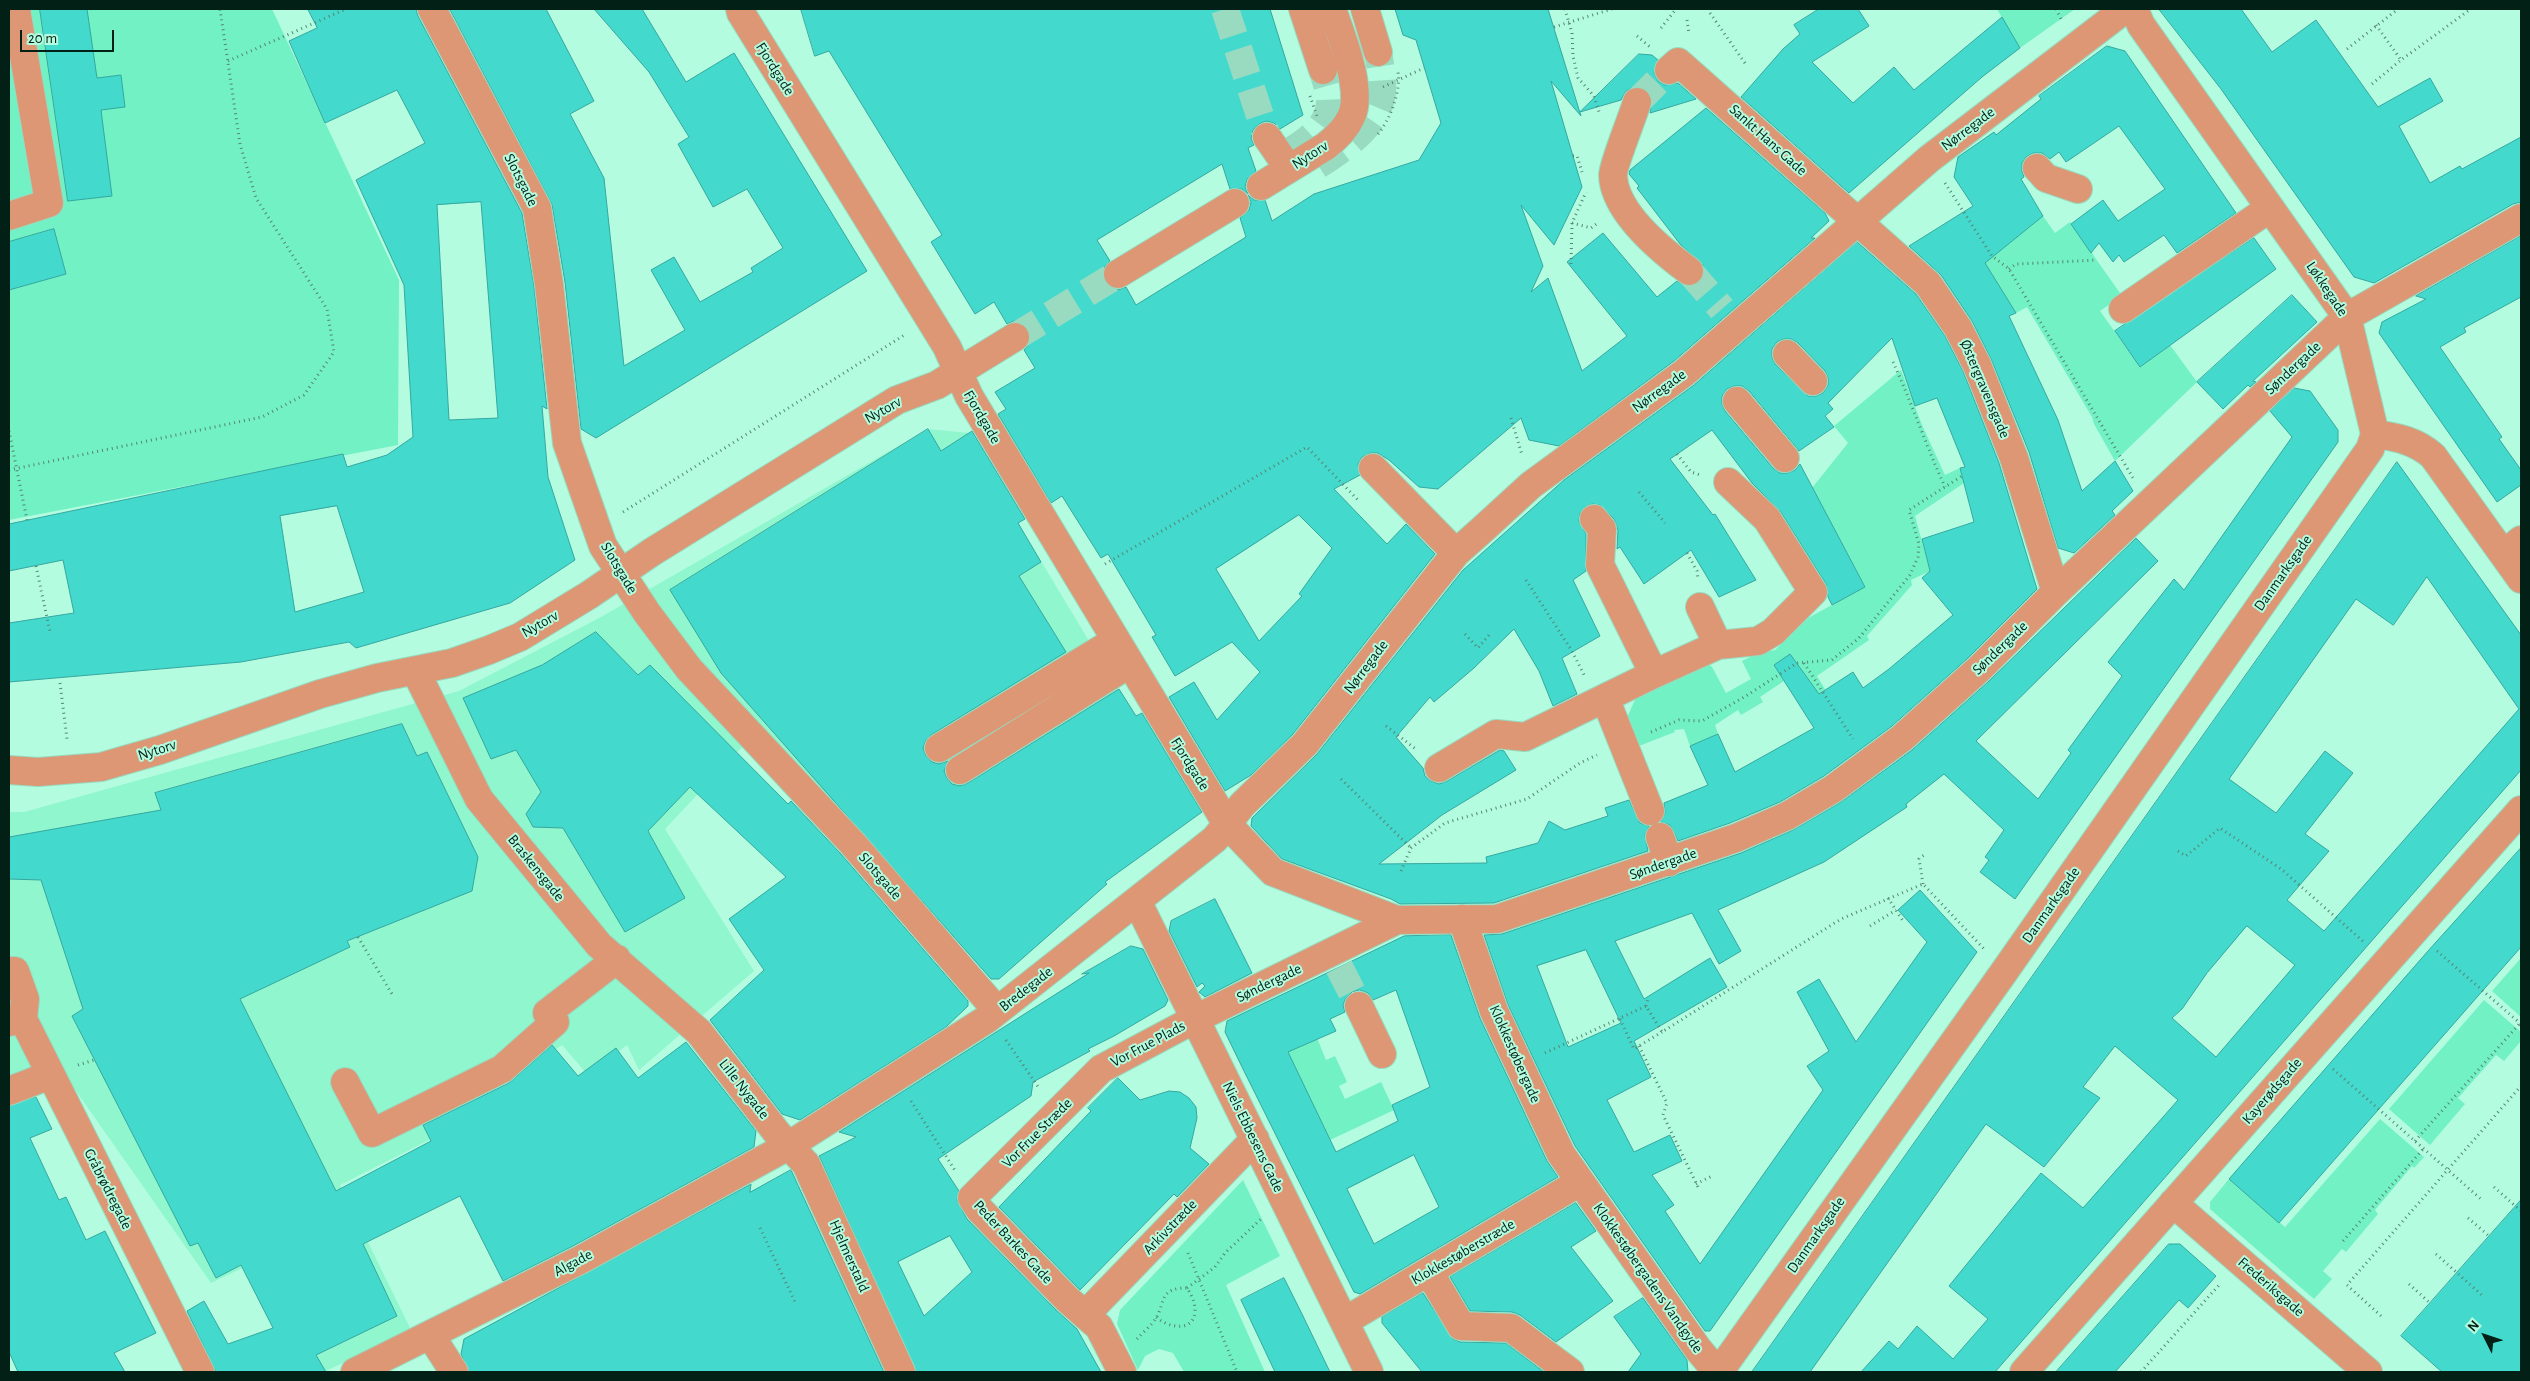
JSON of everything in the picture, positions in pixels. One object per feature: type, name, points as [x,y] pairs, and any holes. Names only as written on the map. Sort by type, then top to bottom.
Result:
[{"type":"street","points":[[9,216],[48,203],[16,9]]},
{"type":"street","name":"Slotsgade","points":[[432,9],[537,208],[549,284],[567,443],[603,546],[647,613],[689,669],[852,844],[987,1009]]},
{"type":"street","name":"Fjordgade","points":[[740,9],[947,347],[968,396],[1114,641],[1234,814]]},
{"type":"street","points":[[1303,9],[1322,70]]},
{"type":"street","name":"Nytorv","points":[[1261,186],[1331,142],[1352,116],[1355,102],[1352,77],[1332,9]]},
{"type":"street","points":[[1365,9],[1378,52]]},
{"type":"street","name":"Nørregade","points":[[1234,814],[1305,744],[1456,553],[1531,485],[1684,373],[1730,318],[1857,220],[1929,159],[2125,13]]},
{"type":"street","name":"Løkkegade","points":[[2125,13],[2141,25],[2347,317],[2375,434]]},
{"type":"street","name":"Sankt Hans Gade","points":[[1674,66],[1857,220]]},
{"type":"street","points":[[1637,102],[1613,174],[1621,203],[1659,249],[1689,271]]},
{"type":"street","points":[[1267,137],[1289,169]]},
{"type":"street","points":[[2037,168],[2046,178],[2078,189]]},
{"type":"street","points":[[1118,274],[1235,203]]},
{"type":"street","points":[[2123,309],[2270,208]]},
{"type":"street","name":"Søndergade","points":[[1234,814],[1273,872],[1397,920],[1497,919],[1669,862],[1736,838],[1787,816],[1833,789],[1902,738],[1979,669],[2056,592],[2347,317],[2521,218]]},
{"type":"street","name":"Østergravensgade","points":[[1857,220],[1928,284],[1958,328],[1978,365],[2014,458],[2056,592]]},
{"type":"street","name":"Nytorv","points":[[9,770],[38,772],[101,767],[160,750],[320,694],[377,678],[416,672],[452,663],[520,637],[589,596],[620,572],[897,400],[937,386],[1015,337]]},
{"type":"street","points":[[1786,354],[1812,381]]},
{"type":"street","points":[[1737,401],[1786,458]]},
{"type":"street","points":[[2375,434],[2396,436],[2421,445],[2433,456],[2512,547],[2521,579]]},
{"type":"street","name":"Danmarksgade","points":[[1718,1372],[2004,972],[2370,449],[2375,434]]},
{"type":"street","points":[[1373,468],[1456,553]]},
{"type":"street","points":[[1439,768],[1496,734],[1526,737],[1654,674],[1718,645],[1758,641],[1773,632],[1813,592],[1767,519],[1728,482]]},
{"type":"street","points":[[1594,519],[1602,529],[1600,565],[1654,674]]},
{"type":"street","points":[[1700,607],[1718,645]]},
{"type":"street","points":[[939,748],[1114,641]]},
{"type":"street","points":[[960,770],[1129,664]]},
{"type":"street","name":"Braskensgade","points":[[416,672],[479,799],[599,945],[700,1032]]},
{"type":"street","points":[[1601,700],[1650,811]]},
{"type":"street","name":"Kayerødsgade","points":[[2024,1372],[2521,810]]},
{"type":"street","name":"Bredegade","points":[[788,1146],[895,1079],[987,1009],[1137,901],[1215,839],[1234,814]]},
{"type":"street","points":[[1660,837],[1669,862]]},
{"type":"street","name":"Niels Ebbesens Gade","points":[[1137,901],[1369,1372]]},
{"type":"street","name":"Klokkestøbergade","points":[[1462,919],[1494,1011],[1561,1154],[1580,1182]]},
{"type":"street","name":"Søndergade","points":[[1195,1019],[1335,959],[1397,920]]},
{"type":"street","points":[[345,1082],[364,1119],[551,1018],[617,959]]},
{"type":"street","points":[[9,971],[15,971],[26,999],[16,1020]]},
{"type":"street","points":[[1359,1006],[1382,1054]]},
{"type":"street","name":"Vor Frue Plads","points":[[1101,1069],[1195,1019]]},
{"type":"street","name":"Gråbrødregade","points":[[16,1020],[50,1075],[199,1369]]},
{"type":"street","name":"Lille Nygade","points":[[700,1032],[788,1146]]},
{"type":"street","name":"Vor Frue Stræde","points":[[972,1198],[1101,1069]]},
{"type":"street","points":[[9,1092],[50,1075]]},
{"type":"street","name":"Arkivstræde","points":[[1085,1315],[1255,1139]]},
{"type":"street","name":"Algade","points":[[355,1372],[431,1336],[580,1260],[788,1146]]},
{"type":"street","name":"Hjelmerstald","points":[[788,1146],[806,1164],[901,1372]]},
{"type":"street","name":"Klokkestøbergadens Vandgyde","points":[[1580,1182],[1698,1349],[1718,1372]]},
{"type":"street","name":"Klokkestøberstræde","points":[[1345,1321],[1580,1182]]},
{"type":"street","name":"Peder Barkes Gade","points":[[972,1198],[980,1210],[1099,1327],[1122,1372]]},
{"type":"street","name":"Frederiksgade","points":[[2173,1203],[2368,1372]]},
{"type":"street","points":[[1429,1272],[1461,1326],[1511,1328],[1570,1372]]},
{"type":"street","points":[[431,1336],[454,1372]]},
{"type":"path","points":[[9,470],[262,417],[304,395],[334,352],[327,309],[256,198],[240,144],[220,9]]},
{"type":"path","points":[[228,61],[346,9]]},
{"type":"path","points":[[1565,9],[1569,22],[1578,78],[1594,96],[1605,132],[1626,138]]},
{"type":"path","points":[[1554,27],[1612,9]]},
{"type":"path","points":[[1661,28],[1676,9]]},
{"type":"path","points":[[2347,49],[2398,9]]},
{"type":"path","points":[[2372,84],[2401,60],[2468,11],[2466,9]]},
{"type":"path","points":[[1710,12],[1747,66]]},
{"type":"path","points":[[2376,25],[2401,60]]},
{"type":"path","points":[[1385,126],[1399,80],[1424,68]]},
{"type":"path","points":[[1573,156],[1577,156],[1581,170]]},
{"type":"path","points":[[1929,159],[1992,256],[2009,269],[2149,504]]},
{"type":"path","points":[[1571,264],[1572,223],[1582,201]]},
{"type":"path","points":[[2009,269],[2016,264],[2096,260]]},
{"type":"path","points":[[597,528],[930,319]]},
{"type":"path","points":[[1893,362],[1903,383],[1924,443],[1945,487]]},
{"type":"path","points":[[1511,418],[1531,485]]},
{"type":"path","points":[[9,432],[27,520]]},
{"type":"path","points":[[1078,580],[1308,447],[1313,453]]},
{"type":"path","points":[[1639,492],[1665,523]]},
{"type":"path","points":[[36,566],[50,632]]},
{"type":"path","points":[[1526,580],[1572,650],[1601,700]]},
{"type":"path","points":[[1465,634],[1478,648],[1489,635]]},
{"type":"path","points":[[1804,663],[1868,762]]},
{"type":"path","points":[[60,683],[71,769]]},
{"type":"path","points":[[1386,726],[1439,768]]},
{"type":"path","points":[[1401,871],[1412,848],[1444,823],[1527,799],[1580,763]]},
{"type":"path","points":[[1340,779],[1412,848]]},
{"type":"path","points":[[2178,851],[2186,856],[2220,828],[2281,869],[2386,962]]},
{"type":"path","points":[[1924,854],[1919,859],[1923,884],[2004,972]]},
{"type":"path","points":[[1620,1019],[1634,1049],[1841,919],[1923,884]]},
{"type":"path","points":[[1888,898],[1903,921]]},
{"type":"path","points":[[1870,926],[1896,910]]},
{"type":"path","points":[[2414,930],[2520,1023],[2415,1141]]},
{"type":"path","points":[[358,937],[392,994]]},
{"type":"path","points":[[1520,1065],[1646,1006],[1648,1000]]},
{"type":"path","points":[[1646,1006],[1662,1032]]},
{"type":"path","points":[[987,1009],[1000,1032],[1057,1114]]},
{"type":"path","points":[[1639,1046],[1667,1103],[1663,1115],[1697,1185],[1712,1176]]},
{"type":"path","points":[[2310,1048],[2482,1200]]},
{"type":"path","name":"Peder Barkes Gade","points":[[895,1079],[972,1198]]},
{"type":"path","points":[[2381,1316],[2347,1285],[2521,1086]]},
{"type":"path","points":[[2343,1241],[2424,1148]]},
{"type":"path","points":[[2494,1187],[2521,1211]]},
{"type":"path","points":[[1187,1288],[1194,1303],[1195,1312],[1191,1320],[1177,1328],[1162,1322],[1156,1317],[1165,1295],[1174,1289],[1187,1288],[1199,1280],[1216,1266],[1225,1253],[1264,1216],[1287,1204]]},
{"type":"path","points":[[2468,1218],[2489,1236]]},
{"type":"path","points":[[760,1228],[796,1304]]},
{"type":"path","points":[[1187,1250],[1238,1372]]},
{"type":"path","points":[[2436,1254],[2484,1296]]},
{"type":"path","points":[[2141,1372],[2240,1260]]},
{"type":"path","points":[[2409,1284],[2430,1304]]},
{"type":"shaded area","points":[[9,9],[272,9],[399,280],[398,445],[9,520]]},
{"type":"shaded area","points":[[1997,9],[2075,9],[2020,48]]},
{"type":"shaded area","points":[[2043,216],[2055,233],[2070,222],[2122,296],[2100,311],[2140,367],[2170,345],[2197,382],[2115,461],[2092,417],[2027,307],[2016,313],[1984,262]]},
{"type":"shaded area","points":[[1901,370],[1922,425],[1945,475],[1960,468],[1964,483],[1915,516],[1930,571],[1911,580],[1912,585],[1867,636],[1869,640],[1817,676],[1825,689],[1820,695],[1798,666],[1782,677],[1784,681],[1760,697],[1763,702],[1741,715],[1738,710],[1715,725],[1718,734],[1690,746],[1684,729],[1674,730],[1675,732],[1639,746],[1627,718],[1637,695],[1706,662],[1712,667],[1726,693],[1751,679],[1742,661],[1758,653],[1775,650],[1808,618],[1865,587],[1812,488],[1848,443],[1834,426]]},
{"type":"shaded area","points":[[928,429],[969,433],[1023,520],[1018,523],[1118,689],[965,790],[869,875],[745,744],[665,829],[754,971],[639,1070],[627,1045],[587,1074],[562,1045],[492,1092],[473,1118],[340,1185],[411,1330],[324,1372],[265,1257],[211,1283],[57,1064],[9,1083],[9,812],[24,812],[459,691],[601,617]]},
{"type":"shaded area","points":[[2521,958],[2521,1017],[2492,991]]},
{"type":"shaded area","points":[[2484,1000],[2521,1032],[2521,1041],[2504,1061],[2496,1055],[2458,1098],[2465,1104],[2430,1145],[2389,1109]]},
{"type":"shaded area","points":[[1317,1038],[1326,1060],[1335,1056],[1347,1082],[1339,1086],[1345,1099],[1381,1082],[1394,1110],[1330,1140],[1287,1051]]},
{"type":"shaded area","points":[[2380,1119],[2424,1157],[2414,1168],[2412,1166],[2375,1210],[2378,1214],[2346,1252],[2342,1249],[2323,1271],[2332,1279],[2314,1299],[2210,1209],[2210,1202],[2229,1179],[2285,1227]]},
{"type":"shaded area","points":[[1243,1180],[1280,1256],[1226,1285],[1265,1372],[1184,1372],[1173,1353],[1159,1349],[1145,1356],[1138,1370],[1117,1324],[1120,1310]]},
{"type":"building","points":[[40,9],[87,9],[97,78],[121,75],[125,107],[101,110],[112,196],[68,201]]},
{"type":"building","points":[[308,9],[416,9],[522,213],[534,286],[547,409],[542,406],[548,477],[575,560],[510,603],[356,648],[349,642],[241,662],[9,682],[9,623],[74,613],[63,560],[9,571],[9,524],[343,454],[347,467],[387,455],[413,437],[404,285],[356,180],[425,143],[397,90],[325,123],[289,41],[317,28]],"holes":[[[481,202],[498,418],[449,420],[437,205]],[[337,506],[364,592],[295,612],[280,516]]]},
{"type":"building","points":[[450,9],[546,9],[594,101],[570,114],[604,178],[624,366],[685,330],[651,270],[674,257],[700,302],[753,272],[751,268],[783,248],[747,189],[713,207],[678,144],[689,137],[649,72],[594,9],[642,9],[686,82],[734,53],[867,271],[596,438],[581,429],[565,282],[552,205]]},
{"type":"building","points":[[801,9],[1270,9],[1303,115],[1280,129],[1274,123],[1266,121],[1259,124],[1253,130],[1251,138],[1254,145],[1248,148],[1256,171],[1247,179],[1245,187],[1248,194],[1242,189],[1230,189],[1222,164],[1097,240],[1110,261],[1105,266],[1102,274],[1105,282],[1110,287],[1118,290],[1126,287],[1136,305],[1246,237],[1240,218],[1249,210],[1251,202],[1248,195],[1254,200],[1265,200],[1272,221],[1314,194],[1419,160],[1441,123],[1416,40],[1403,35],[1395,9],[1548,9],[1581,116],[1551,81],[1582,187],[1554,245],[1521,205],[1543,266],[1531,292],[1548,278],[1582,371],[1627,336],[1567,262],[1603,233],[1657,297],[1677,281],[1688,286],[1695,285],[1702,280],[1703,265],[1680,244],[1637,188],[1639,186],[1629,174],[1630,170],[1706,108],[1825,213],[1829,221],[1811,238],[1815,238],[1674,361],[1559,446],[1529,440],[1521,418],[1438,489],[1419,487],[1389,460],[1378,453],[1370,453],[1362,457],[1358,464],[1360,475],[1334,489],[1387,544],[1406,524],[1435,554],[1293,734],[1251,775],[1225,791],[1169,697],[1194,682],[1217,720],[1260,672],[1232,642],[1175,676],[1152,637],[1156,635],[1108,554],[1101,558],[1062,496],[1051,503],[998,414],[1006,409],[995,392],[1035,368],[1024,350],[1029,344],[1031,336],[1029,329],[1022,323],[1014,321],[1007,324],[994,302],[975,314],[931,242],[942,235],[829,51],[815,56]],"holes":[[[1299,515],[1332,548],[1299,594],[1302,596],[1259,641],[1216,569]]]},
{"type":"building","points":[[1819,9],[1858,9],[1869,26],[1812,62],[1853,103],[1894,67],[1914,90],[2002,17],[2020,48],[1982,77],[1849,193],[1741,97],[1783,49],[1800,34],[1794,25]]},
{"type":"building","points":[[2159,9],[2241,9],[2272,52],[2316,20],[2378,107],[2430,78],[2443,101],[2399,126],[2430,183],[2460,166],[2462,169],[2521,137],[2521,202],[2513,204],[2374,283],[2354,277],[2221,89]]},
{"type":"building","points":[[2107,46],[2125,51],[2236,213],[2177,253],[2164,235],[2124,262],[2119,255],[2113,262],[2099,243],[2091,253],[2071,224],[2103,200],[2118,221],[2165,189],[2119,126],[2066,162],[2059,152],[2050,159],[2042,153],[2033,153],[2026,157],[2022,163],[2024,177],[2021,179],[2043,216],[1985,263],[2016,313],[2009,316],[2058,420],[2082,491],[2115,461],[2133,491],[2112,511],[2115,515],[2074,553],[2058,548],[2029,452],[1991,359],[1972,321],[1941,275],[1909,246],[1973,206],[1954,177],[1958,157],[1994,132],[1996,135],[2041,99],[2039,96]]},
{"type":"building","points":[[1639,54],[1652,55],[1658,60],[1654,73],[1658,81],[1665,85],[1678,83],[1696,99],[1650,113],[1652,99],[1649,92],[1642,87],[1634,87],[1626,91],[1621,100],[1580,112]]},
{"type":"building","points":[[54,229],[66,274],[9,290],[9,242]]},
{"type":"building","points":[[2521,236],[2521,297],[2464,328],[2466,332],[2440,347],[2502,437],[2499,439],[2521,470],[2521,485],[2497,502],[2379,333],[2382,322],[2426,299],[2416,296]]},
{"type":"building","points":[[2254,238],[2276,269],[2140,367],[2115,331]]},
{"type":"building","points":[[1857,242],[1916,294],[1945,336],[1963,371],[1999,463],[2037,589],[1968,658],[1892,726],[1824,776],[1780,802],[1730,823],[1678,841],[1670,825],[1661,822],[1665,813],[1664,803],[1708,785],[1690,746],[1718,734],[1735,772],[1814,728],[1774,665],[1790,654],[1819,694],[1853,672],[1863,688],[1889,669],[1953,615],[1922,578],[1930,571],[1922,539],[1974,522],[1960,468],[1965,467],[1937,398],[1915,406],[1892,338],[1828,403],[1833,409],[1825,416],[1834,427],[1799,451],[1749,391],[1742,386],[1734,386],[1727,389],[1722,396],[1722,404],[1725,411],[1773,468],[1780,473],[1788,473],[1795,470],[1800,464],[1865,587],[1832,605],[1828,597],[1826,584],[1780,511],[1752,483],[1712,430],[1670,459],[1713,515],[1715,514],[1756,580],[1719,597],[1691,550],[1644,584],[1620,547],[1617,549],[1618,530],[1614,519],[1600,505],[1592,504],[1585,507],[1580,513],[1579,521],[1586,534],[1586,571],[1573,580],[1600,636],[1562,658],[1577,694],[1553,706],[1539,671],[1514,629],[1474,668],[1434,702],[1430,697],[1396,737],[1423,768],[1425,776],[1439,784],[1500,750],[1504,751],[1516,770],[1442,815],[1379,864],[1487,863],[1486,857],[1538,843],[1549,821],[1565,830],[1608,816],[1605,808],[1629,800],[1640,823],[1649,826],[1645,835],[1648,851],[1494,903],[1400,904],[1282,859],[1251,826],[1252,818],[1317,754],[1463,570],[1564,480],[1694,385]],"holes":[[[1791,339],[1798,343],[1825,371],[1828,385],[1823,393],[1816,396],[1808,396],[1775,364],[1772,357],[1772,349],[1777,342]]]},
{"type":"building","points":[[2292,295],[2317,322],[2253,381],[2256,382],[2250,387],[2248,385],[2223,409],[2197,382]]},
{"type":"building","points":[[2294,388],[2310,391],[2338,430],[2338,442],[2015,899],[1980,872],[1989,860],[1985,857],[2004,830],[1944,774],[1906,804],[1907,807],[1824,862],[1718,910],[1741,951],[1719,964],[1692,913],[1615,941],[1644,999],[1710,958],[1727,987],[1634,1041],[1651,1077],[1607,1100],[1634,1152],[1670,1135],[1682,1161],[1652,1175],[1674,1205],[1665,1211],[1700,1264],[1823,1090],[1807,1066],[1829,1051],[1797,992],[1819,979],[1856,1042],[1927,942],[1898,910],[1920,890],[1977,952],[1710,1331],[1705,1331],[1575,1146],[1508,1005],[1484,935],[1502,934],[1741,853],[1793,830],[1841,802],[1912,750],[1989,681],[2136,538],[2158,561],[1976,741],[2038,799],[2071,753],[2068,750],[2122,676],[2108,662],[2174,579],[2184,590],[2292,437],[2270,411]],"holes":[[[1586,950],[1621,1023],[1568,1047],[1537,966]]]},
{"type":"building","points":[[928,429],[941,451],[972,431],[1025,519],[1018,523],[1041,562],[1019,576],[1066,652],[931,735],[926,740],[923,748],[926,756],[932,762],[939,764],[948,761],[944,771],[947,778],[952,784],[960,786],[968,783],[1119,689],[1136,716],[1142,713],[1202,812],[1105,882],[1107,884],[999,979],[991,979],[721,673],[670,590]]},
{"type":"building","points":[[2397,462],[2521,635],[2521,770],[1995,1372],[1861,1372],[1889,1341],[1898,1349],[1917,1326],[1953,1359],[1988,1319],[1949,1286],[2041,1173],[2083,1208],[2178,1100],[2115,1046],[2083,1087],[2100,1098],[2044,1167],[1986,1124],[1810,1372],[1752,1372]],"holes":[[[2427,577],[2519,709],[2324,931],[2287,900],[2329,851],[2305,834],[2353,773],[2325,751],[2276,813],[2229,779],[2356,599],[2393,625]],[[2247,926],[2295,965],[2216,1057],[2172,1018],[2182,1009],[2207,973]]]},
{"type":"building","points":[[596,632],[638,675],[650,665],[788,804],[791,801],[841,854],[968,1001],[968,1006],[946,1027],[800,1120],[782,1114],[710,1020],[764,970],[729,919],[786,877],[690,787],[648,831],[685,898],[625,932],[563,828],[533,827],[526,814],[541,792],[516,750],[491,759],[463,698],[542,665]]},
{"type":"building","points":[[402,724],[417,756],[427,752],[478,857],[472,891],[347,941],[350,947],[240,999],[336,1191],[431,1141],[423,1125],[509,1083],[552,1045],[578,1076],[616,1048],[638,1078],[686,1042],[756,1131],[754,1147],[573,1246],[503,1281],[460,1196],[363,1244],[397,1316],[316,1355],[326,1372],[216,1372],[187,1311],[204,1301],[228,1344],[273,1328],[241,1265],[216,1278],[198,1243],[190,1246],[72,1016],[83,1009],[41,880],[9,879],[9,837],[161,810],[155,793]]},
{"type":"building","points":[[2521,848],[2521,947],[2279,1223],[2229,1179],[2428,951]]},
{"type":"building","points":[[1215,899],[1252,973],[1205,997],[1199,992],[1205,986],[1202,983],[1197,987],[1169,931],[1171,921]]},
{"type":"building","points":[[1451,935],[1480,1018],[1547,1161],[1558,1177],[1360,1294],[1354,1292],[1225,1032],[1227,1021],[1404,936]],"holes":[[[1360,990],[1368,993],[1373,1000],[1396,990],[1430,1087],[1392,1105],[1398,1121],[1336,1152],[1288,1052],[1336,1031],[1330,1019],[1345,1012],[1343,1005],[1346,998],[1352,992]],[[1414,1155],[1439,1207],[1374,1244],[1347,1189]]]},
{"type":"building","points":[[1131,946],[1143,949],[1168,1000],[1165,1006],[1088,1049],[1090,1051],[1033,1082],[1031,1096],[938,1159],[959,1191],[957,1200],[967,1219],[1077,1329],[1101,1372],[916,1372],[819,1156],[856,1137],[839,1132],[1089,973],[1082,974]],"holes":[[[950,1236],[972,1272],[924,1316],[898,1262]]]},
{"type":"building","points":[[1118,1078],[1140,1100],[1169,1091],[1180,1092],[1189,1098],[1196,1107],[1197,1118],[1190,1148],[1209,1164],[1177,1197],[1174,1194],[1080,1290],[999,1207],[1091,1111],[1088,1108]]},
{"type":"building","points":[[36,1097],[52,1129],[30,1138],[59,1200],[66,1197],[86,1240],[105,1231],[156,1333],[114,1353],[125,1372],[18,1372],[9,1352],[9,1106]]},
{"type":"building","points":[[791,1170],[884,1372],[469,1372],[461,1354],[464,1339],[751,1184],[750,1192]]},
{"type":"building","points":[[2521,1200],[2521,1372],[2442,1372],[2401,1336]]},
{"type":"building","points":[[1576,1203],[1596,1231],[1571,1247],[1613,1301],[1556,1342],[1520,1315],[1512,1312],[1470,1311],[1450,1277]]},
{"type":"building","points":[[2169,1244],[2180,1244],[2216,1276],[2188,1308],[2179,1300],[2115,1372],[2056,1372]]},
{"type":"building","points":[[1284,1278],[1330,1372],[1275,1372],[1241,1300]]},
{"type":"building","points":[[1423,1293],[1453,1339],[1460,1342],[1506,1343],[1544,1372],[1422,1372],[1382,1323],[1382,1317]]},
{"type":"building","points":[[1643,1298],[1687,1360],[1688,1372],[1628,1372],[1641,1354],[1614,1317]]},
{"type":"tunnel","points":[[1225,9],[1267,137]]},
{"type":"tunnel","points":[[1318,165],[1348,144],[1375,114],[1380,103],[1382,91],[1378,52]]},
{"type":"tunnel","points":[[1289,152],[1317,131],[1326,118],[1330,97],[1323,70]]},
{"type":"tunnel","points":[[1637,102],[1669,70]]},
{"type":"tunnel","points":[[1689,271],[1722,309]]},
{"type":"tunnel","points":[[1015,337],[1118,274]]},
{"type":"tunnel","points":[[1339,967],[1359,1006]]}]
